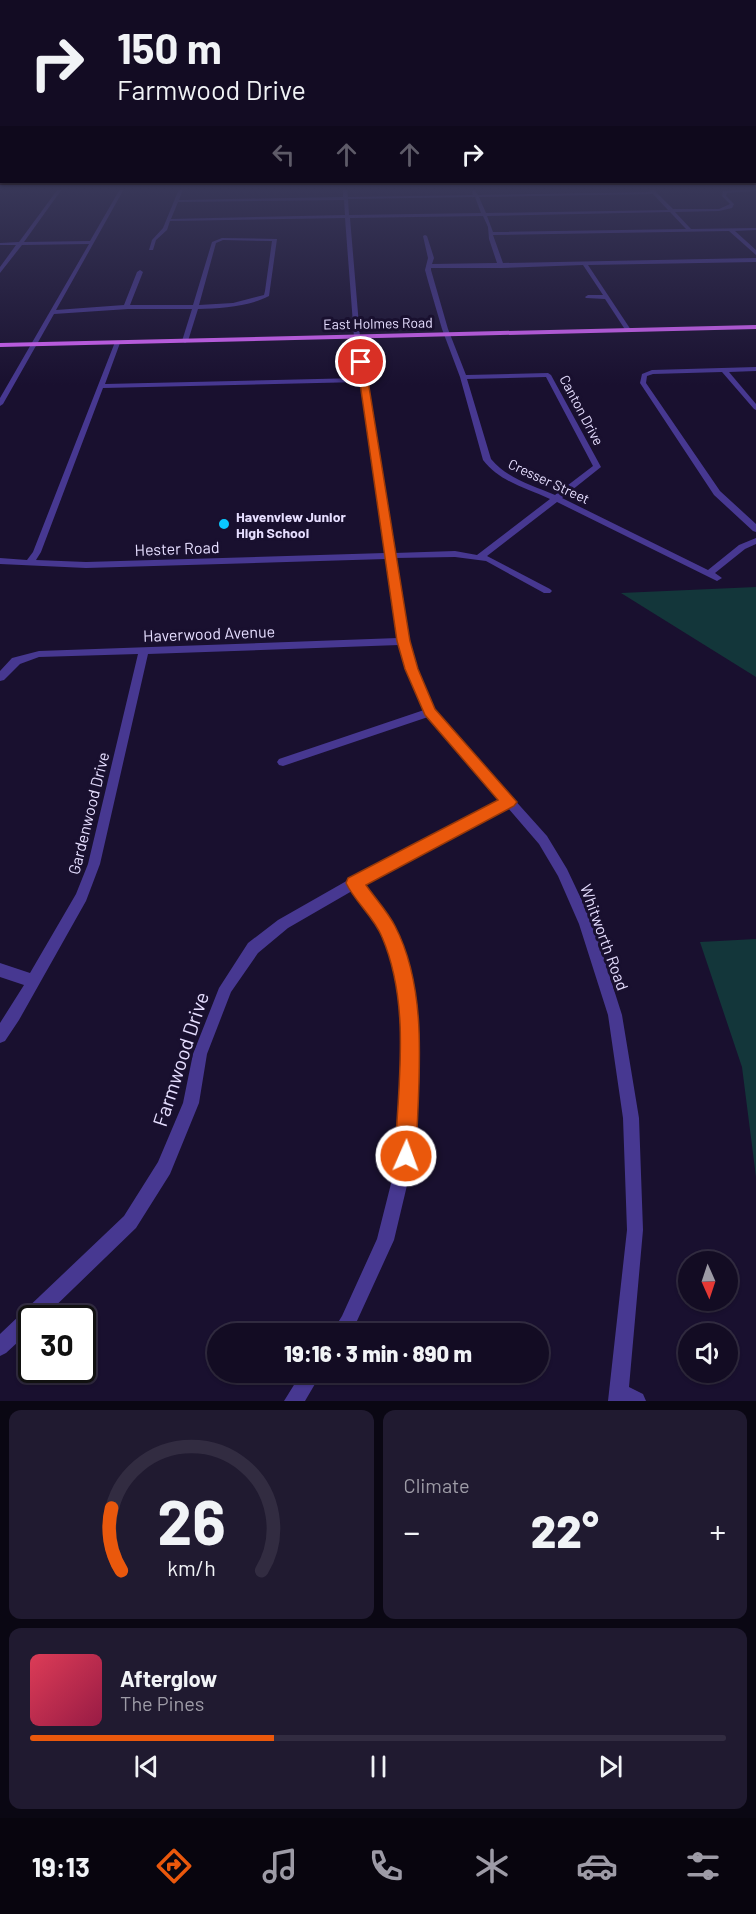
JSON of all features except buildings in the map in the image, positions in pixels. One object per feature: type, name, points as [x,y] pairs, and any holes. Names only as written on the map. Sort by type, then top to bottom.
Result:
[{"type":"main road","name":"East Holmes Road","points":[[0,345],[756,327]]},
{"type":"street","points":[[0,271],[12,254]]},
{"type":"street","points":[[0,404],[86,254]]},
{"type":"street","points":[[185,341],[211,254]]},
{"type":"street","points":[[54,312],[225,304],[266,296],[273,254]]},
{"type":"street","name":"Whitworth Road","points":[[350,254],[363,380],[403,641],[412,669],[430,711],[543,840],[563,873],[586,924],[615,1015],[631,1118],[635,1230],[625,1398]]},
{"type":"street","name":"Cresser Street","points":[[430,254],[429,275],[447,335],[463,377],[487,460],[500,474],[555,498],[713,576],[742,547],[756,541]]},
{"type":"street","points":[[497,254],[501,266]]},
{"type":"street","points":[[694,254],[701,262]]},
{"type":"street","points":[[627,255],[633,263]]},
{"type":"street","points":[[563,256],[568,264]]},
{"type":"street","points":[[429,266],[756,260]]},
{"type":"street","points":[[585,264],[628,330]]},
{"type":"street","points":[[126,307],[140,273]]},
{"type":"street","points":[[588,297],[606,297]]},
{"type":"street","points":[[30,562],[37,552],[117,343]]},
{"type":"street","points":[[756,369],[652,372],[644,375],[643,382],[717,494],[756,529]]},
{"type":"street","points":[[724,370],[756,408]]},
{"type":"street","name":"Canton Drive","points":[[463,377],[548,375],[597,467],[480,557]]},
{"type":"street","points":[[101,386],[363,380]]},
{"type":"street","name":"Hester Road","points":[[0,561],[86,565],[455,554],[480,557]]},
{"type":"street","points":[[480,557],[547,591]]},
{"type":"street","name":"Haverwood Avenue","points":[[0,677],[16,661],[39,654],[403,641]]},
{"type":"street","name":"Gardenwood Drive","points":[[0,1036],[81,897],[94,864],[144,650]]},
{"type":"street","points":[[283,762],[430,711]]},
{"type":"street","name":"Farmwood Drive","points":[[0,1347],[130,1222],[153,1186],[164,1168],[190,1103],[200,1054],[225,988],[253,948],[283,924],[354,883],[509,802]]},
{"type":"street","points":[[347,1323],[385,1240],[406,1156],[410,1026],[401,967],[388,930],[354,883]]},
{"type":"street","points":[[0,970],[33,981]]},
{"type":"street","points":[[294,1401],[306,1383]]},
{"type":"green space","points":[[756,587],[756,677],[621,593]]},
{"type":"green space","points":[[756,939],[756,1177],[742,1067],[700,942]]},
{"type":"place","name":"Havenview Junior High School","points":[[224,524]]},
{"type":"route","points":[[361,362],[403,641],[412,669],[430,711],[509,802],[354,883],[388,930],[401,967],[410,1026],[406,1156]]}]
